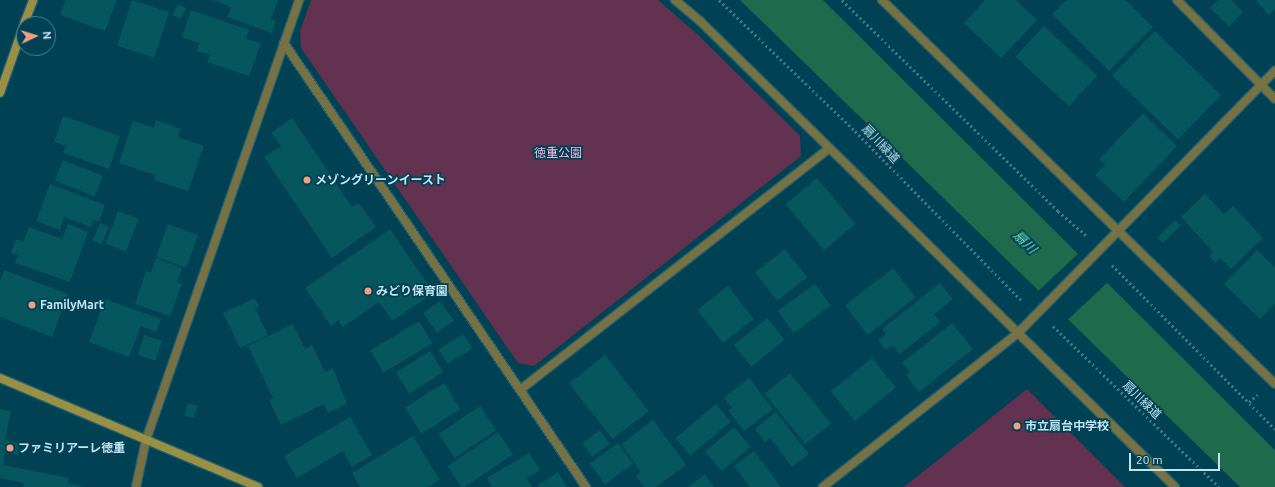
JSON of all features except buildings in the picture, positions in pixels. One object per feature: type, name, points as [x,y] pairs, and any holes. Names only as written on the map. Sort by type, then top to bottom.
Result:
[{"type":"street","points":[[27,16],[33,0]]},
{"type":"street","points":[[136,487],[146,440],[299,0]]},
{"type":"street","points":[[675,0],[700,21],[1175,487]]},
{"type":"street","points":[[882,0],[1098,209],[1118,232],[1275,384]]},
{"type":"street","points":[[1177,0],[1275,99]]},
{"type":"street","points":[[284,43],[586,487]]},
{"type":"street","points":[[0,93],[16,47]]},
{"type":"street","points":[[823,487],[1018,334],[1041,308],[1118,232],[1275,71]]},
{"type":"street","points":[[520,390],[830,149]]},
{"type":"street","points":[[0,378],[258,487]]},
{"type":"path","name":"扇川緑道","points":[[719,0],[855,131],[1026,305]]},
{"type":"path","points":[[842,0],[1058,211],[1092,241]]},
{"type":"path","points":[[1112,265],[1275,429]]},
{"type":"path","name":"扇川緑道","points":[[1052,326],[1219,487]]},
{"type":"green space","name":"徳重公園","points":[[311,0],[658,0],[697,34],[800,136],[801,156],[534,366],[518,363],[301,48],[300,31]]},
{"type":"green space","points":[[1027,389],[1125,487],[904,487]]},
{"type":"water","name":"扇川","points":[[740,0],[823,0],[1275,450],[1275,487],[1240,487]]},
{"type":"pier","points":[[1079,253],[1107,283],[1064,323],[1036,293]]},
{"type":"place","name":"メゾングリーンイースト","points":[[307,180]]},
{"type":"place","name":"みどり保育園","points":[[368,291]]},
{"type":"place","name":"FamilyMart","points":[[32,305]]},
{"type":"place","name":"市立扇台中学校","points":[[1017,426]]},
{"type":"place","name":"ファミリアーレ徳重","points":[[10,448]]}]
